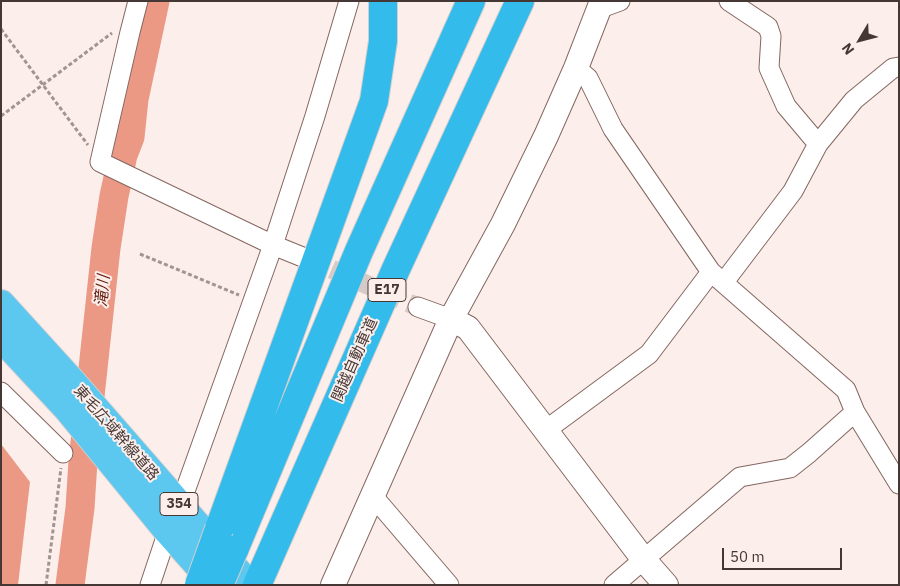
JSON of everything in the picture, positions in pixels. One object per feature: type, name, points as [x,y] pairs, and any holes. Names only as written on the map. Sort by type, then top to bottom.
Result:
[{"type":"highway","points":[[198,585],[226,540],[374,101],[383,41],[383,1]]},
{"type":"highway","name":"E17","points":[[217,585],[226,540],[471,1]]},
{"type":"highway","name":"関越自動車道","points":[[255,583],[396,269],[520,1]]},
{"type":"highway","name":"東毛広域幹線道路","points":[[1,304],[180,505],[255,583]]},
{"type":"highway","name":"東毛広域幹線道路","points":[[1,336],[68,409],[168,531],[217,585]]},
{"type":"street","points":[[138,1],[103,163],[273,245],[305,258]]},
{"type":"street","points":[[180,505],[273,245],[315,116],[348,1]]},
{"type":"street","points":[[334,585],[451,319],[503,224],[546,136],[576,68],[600,5],[620,1]]},
{"type":"street","points":[[729,1],[768,27],[771,36],[769,68],[786,106],[818,144]]},
{"type":"street","points":[[546,430],[649,354],[792,191],[818,144],[854,100],[893,68],[899,67]]},
{"type":"street","points":[[576,68],[588,78],[613,129],[717,277],[846,390],[855,412],[899,484]]},
{"type":"street","points":[[418,307],[451,319],[468,328],[644,560],[666,585]]},
{"type":"street","points":[[1,392],[63,453]]},
{"type":"street","points":[[614,585],[740,476],[790,468],[855,412]]},
{"type":"street","points":[[372,495],[449,585]]},
{"type":"street","points":[[150,585],[168,531]]},
{"type":"path","points":[[1,29],[103,163]]},
{"type":"path","points":[[1,116],[114,32],[130,32]]},
{"type":"path","points":[[140,254],[253,301]]},
{"type":"path","points":[[46,585],[63,453]]},
{"type":"shaded area","points":[[1,444],[30,482],[18,585],[1,585]]},
{"type":"waterway","name":"滝川","points":[[70,585],[80,508],[83,461],[106,248],[114,196],[123,155],[130,137],[134,99],[155,1]]},
{"type":"tunnel","points":[[306,258],[418,307]]}]
